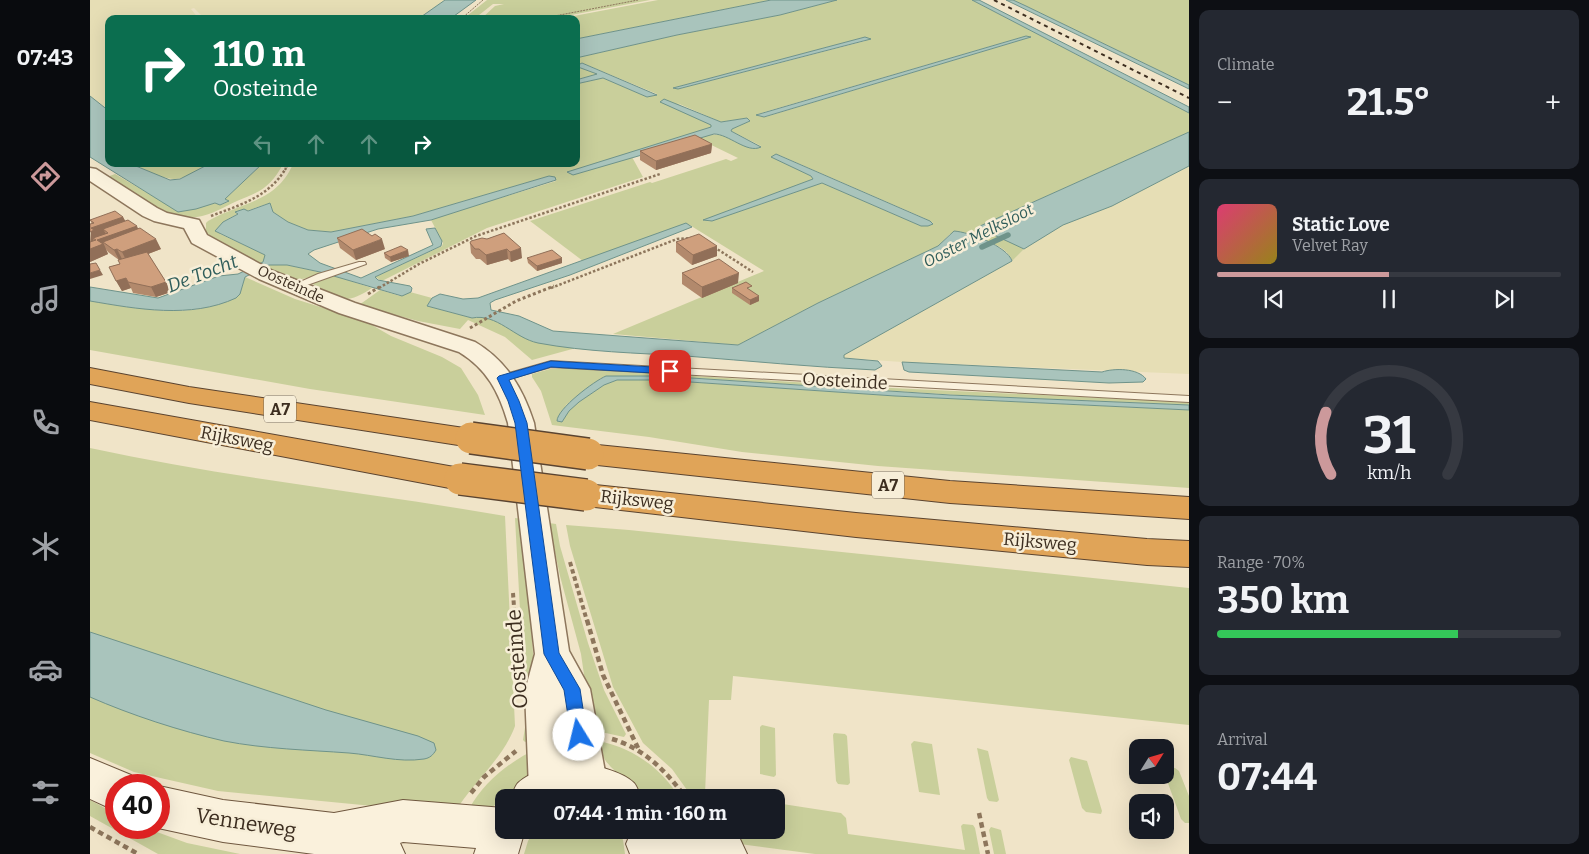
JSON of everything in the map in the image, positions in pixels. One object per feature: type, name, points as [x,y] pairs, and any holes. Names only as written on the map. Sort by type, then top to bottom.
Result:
[{"type":"highway","name":"Rijksweg","points":[[90,376],[189,395],[588,454],[950,492],[1189,508]]},
{"type":"highway","name":"Rijksweg","points":[[90,411],[460,479],[586,495],[856,524],[1189,556]]},
{"type":"main road","points":[[90,778],[105,785]]},
{"type":"main road","name":"Venneweg","points":[[170,809],[223,821],[334,835],[383,854]]},
{"type":"main road","name":"Venneweg","points":[[334,835],[403,820],[495,828]]},
{"type":"main road","points":[[496,854],[501,839]]},
{"type":"main road","points":[[647,843],[726,854]]},
{"type":"street","points":[[90,173],[150,212],[192,224]]},
{"type":"street","name":"Oosteinde","points":[[192,224],[199,239],[266,275],[347,308],[467,347],[486,359],[502,378],[514,401],[521,423],[552,654],[542,691],[571,789]]},
{"type":"lane","points":[[293,287],[321,276],[362,264]]},
{"type":"lane","name":"Oosteinde","points":[[502,378],[551,364],[1189,399]]},
{"type":"path","points":[[465,15],[483,0]]},
{"type":"path","points":[[560,15],[638,0]]},
{"type":"path","points":[[192,224],[271,189],[286,167]]},
{"type":"path","points":[[373,291],[427,260],[492,229],[660,174]]},
{"type":"path","points":[[485,318],[516,301],[677,239],[688,237],[698,239]]},
{"type":"path","points":[[714,247],[753,272]]},
{"type":"path","points":[[568,554],[603,675],[638,748],[664,770],[679,789]]},
{"type":"path","name":"Oosteinde","points":[[513,586],[518,673]]},
{"type":"path","points":[[515,752],[517,744]]},
{"type":"path","points":[[979,813],[988,854]]},
{"type":"path","points":[[90,827],[138,854]]},
{"type":"shaded area","points":[[90,0],[445,0],[424,15],[201,15],[194,8],[191,9],[196,15],[105,15],[105,108],[90,96]]},
{"type":"shaded area","points":[[1189,166],[1189,374],[844,358],[843,355],[1012,261],[1024,249],[1063,225],[1112,206]]},
{"type":"green space","points":[[487,0],[650,0],[571,15],[485,15],[495,6],[504,4],[493,4],[479,15],[468,15]]},
{"type":"green space","points":[[658,0],[771,0],[580,38],[579,15]]},
{"type":"green space","points":[[837,0],[972,0],[1189,113],[1189,132],[980,226],[1024,249],[1012,261],[1002,248],[994,244],[976,238],[950,234],[938,246],[818,303],[738,345],[613,334],[764,271],[688,224],[583,261],[530,221],[650,182],[652,183],[726,159],[731,161],[738,158],[697,138],[722,135],[761,146],[731,131],[750,121],[747,118],[721,122],[677,103],[712,125],[711,128],[571,175],[632,157],[643,177],[487,228],[382,281],[375,277],[442,246],[443,243],[431,220],[556,181],[555,178],[549,176],[413,216],[331,232],[308,230],[288,222],[273,212],[270,203],[237,214],[223,222],[220,234],[266,255],[269,265],[287,265],[323,273],[303,279],[289,277],[264,266],[234,251],[206,232],[206,223],[208,221],[267,194],[277,187],[291,167],[580,167],[580,83],[603,78],[647,97],[657,94],[582,63],[580,66],[580,57],[677,35],[780,15]],"holes":[[[1026,36],[1031,37],[765,117],[758,116],[758,114]],[[865,37],[865,41],[678,89],[673,88]],[[779,155],[924,218],[933,223],[928,226],[921,226],[822,183],[707,222],[813,179],[811,176],[772,157]]]},
{"type":"green space","points":[[1013,0],[1189,0],[1189,85],[1026,6]]},
{"type":"green space","points":[[580,67],[597,74],[580,79]]},
{"type":"green space","points":[[139,167],[204,167],[181,178],[174,179]]},
{"type":"green space","points":[[259,167],[282,167],[264,188],[212,213],[197,217],[173,215],[149,205],[107,177],[115,174],[180,212],[216,203],[220,205],[228,202],[225,199]]},
{"type":"green space","points":[[332,275],[372,288],[356,297],[344,299],[314,287],[313,283]]},
{"type":"green space","points":[[245,277],[295,299],[365,321],[391,336],[442,357],[461,368],[478,395],[485,415],[310,389],[90,350],[90,301],[168,311],[208,307],[225,301],[240,291]]},
{"type":"green space","points":[[380,290],[400,296],[410,292],[432,298],[427,306],[472,318],[491,318],[536,342],[576,348],[532,360],[505,337],[468,320],[460,329],[418,321],[359,305]]},
{"type":"green space","points":[[565,368],[892,388],[1189,402],[1189,405],[973,396],[661,376],[606,376],[566,405],[562,422],[568,411],[579,402],[604,385],[617,380],[661,380],[895,396],[1189,410],[1189,488],[878,466],[742,452],[649,437],[552,425],[541,391],[532,374],[550,369]]},
{"type":"green space","points":[[90,448],[193,468],[505,516],[515,726],[503,749],[455,812],[445,813],[218,791],[170,780],[170,774],[143,774],[134,772],[90,753]]},
{"type":"green space","points":[[515,518],[523,519],[539,734],[537,738],[525,742],[523,740],[526,721]]},
{"type":"green space","points":[[549,523],[556,524],[560,546],[588,643],[604,690],[626,734],[624,737],[592,730],[581,654],[560,576]]},
{"type":"green space","points":[[566,525],[1189,588],[1189,725],[733,676],[731,700],[709,700],[705,789],[686,789],[672,769],[643,743],[613,687],[570,546]]},
{"type":"green space","points":[[762,725],[775,728],[776,775],[774,777],[760,774],[760,727]]},
{"type":"green space","points":[[834,733],[847,736],[850,783],[848,785],[838,784],[836,781]]},
{"type":"green space","points":[[599,741],[635,754],[655,768],[673,789],[638,789],[610,767],[601,751]]},
{"type":"green space","points":[[914,741],[932,744],[940,795],[919,792],[911,744]]},
{"type":"green space","points":[[977,748],[988,751],[999,800],[997,802],[989,801],[987,798]]},
{"type":"green space","points":[[536,749],[531,772],[518,789],[495,789],[495,805],[481,811],[469,809],[490,781],[516,760]]},
{"type":"green space","points":[[1071,757],[1087,761],[1102,811],[1101,814],[1086,812],[1082,808],[1069,760]]},
{"type":"green space","points":[[1174,768],[1179,771],[1189,796],[1189,823],[1185,823],[1181,819],[1174,800],[1174,794],[1172,794],[1168,784],[1174,784]]},
{"type":"green space","points":[[90,800],[105,808],[105,824],[90,816]]},
{"type":"green space","points":[[785,804],[841,813],[846,818],[848,834],[965,850],[961,826],[963,824],[973,825],[980,854],[815,854],[710,840],[785,839]]},
{"type":"green space","points":[[991,827],[1001,830],[1006,854],[994,854],[989,830]]},
{"type":"green space","points":[[170,837],[187,843],[240,854],[158,854],[131,839],[170,839]]},
{"type":"green space","points":[[529,839],[622,839],[625,854],[524,854]]},
{"type":"water","points":[[445,0],[476,0],[455,15],[424,15]]},
{"type":"water","points":[[771,0],[837,0],[780,15],[677,35],[580,57],[580,38]]},
{"type":"water","points":[[972,0],[979,0],[1189,107],[1189,113]]},
{"type":"water","points":[[1006,0],[1013,0],[1026,6],[1189,85],[1189,89]]},
{"type":"water","points":[[1026,36],[1031,37],[764,117],[756,115]]},
{"type":"water","points":[[865,37],[871,39],[678,89],[673,88]]},
{"type":"water","points":[[582,63],[657,95],[647,97],[603,78],[580,83],[580,79],[597,74],[580,68]]},
{"type":"water","points":[[90,96],[105,108],[105,166],[90,157]]},
{"type":"water","points":[[664,99],[721,122],[747,118],[750,121],[731,131],[761,147],[750,148],[726,137],[714,134],[573,175],[567,172],[711,127],[711,125],[660,102]]},
{"type":"water","points":[[1189,132],[1189,166],[1112,206],[1063,225],[1024,249],[979,228],[980,226]]},
{"type":"water","points":[[776,154],[930,221],[933,224],[921,226],[822,183],[712,221],[703,220],[813,179],[811,176],[771,157]]},
{"type":"water","points":[[106,167],[138,167],[170,180],[180,179],[203,167],[259,167],[225,199],[229,201],[220,205],[215,203],[178,212]]},
{"type":"water","points":[[549,176],[555,177],[556,180],[431,220],[378,229],[314,250],[308,254],[320,263],[361,278],[433,245],[426,229],[435,228],[442,241],[441,246],[375,277],[378,280],[412,288],[411,292],[402,296],[320,272],[287,265],[269,265],[245,277],[240,294],[236,298],[201,308],[182,310],[145,309],[90,301],[90,287],[158,298],[219,276],[238,274],[263,262],[265,255],[215,231],[223,222],[238,214],[235,212],[244,209],[248,211],[270,203],[273,212],[288,222],[308,230],[331,232],[413,216]]},
{"type":"water","points":[[686,223],[692,227],[570,275],[495,300],[490,303],[491,310],[519,316],[553,331],[738,345],[818,303],[938,246],[954,231],[978,237],[995,245],[1009,255],[1012,261],[844,355],[844,358],[878,361],[882,366],[875,370],[612,352],[556,346],[529,340],[498,322],[489,319],[481,317],[472,318],[427,306],[432,298],[440,294],[463,299],[478,298]]},
{"type":"water","points":[[902,362],[1102,372],[1126,370],[1142,375],[1146,379],[1143,382],[1109,383],[909,372],[904,370]]},
{"type":"water","points":[[606,376],[661,376],[950,395],[1189,405],[1189,410],[895,396],[661,380],[617,380],[604,385],[579,402],[569,411],[562,422],[557,421],[569,403],[593,383]]},
{"type":"water","points":[[90,632],[326,710],[418,736],[434,743],[436,750],[426,759],[405,760],[349,753],[255,746],[207,737],[139,716],[90,697]]},
{"type":"building","points":[[695,135],[712,144],[656,161],[640,151]]},
{"type":"building","points":[[115,211],[123,217],[91,228],[94,230],[90,232],[90,224],[94,223],[90,220]]},
{"type":"building","points":[[128,220],[137,226],[97,240],[103,244],[90,249],[90,242],[96,240],[93,238],[108,233],[103,229]]},
{"type":"building","points":[[140,228],[156,239],[122,252],[117,249],[114,250],[103,242]]},
{"type":"building","points":[[362,229],[372,236],[375,234],[382,239],[353,250],[337,238]]},
{"type":"building","points":[[504,233],[521,248],[510,252],[507,249],[486,255],[479,249],[475,249],[470,243],[471,241],[482,238],[487,239]]},
{"type":"building","points":[[699,234],[717,246],[693,255],[676,242]]},
{"type":"building","points":[[401,246],[408,250],[390,257],[384,253]]},
{"type":"building","points":[[552,250],[562,258],[537,266],[527,258]]},
{"type":"building","points":[[147,252],[166,282],[151,287],[128,282],[126,278],[116,281],[109,267],[120,264],[118,260]]},
{"type":"building","points":[[719,259],[739,273],[702,287],[682,273]]},
{"type":"building","points":[[96,263],[100,270],[90,273],[90,264]]},
{"type":"building","points":[[746,282],[752,286],[747,288],[759,296],[750,300],[732,288]]},
{"type":"waterway","name":"Ooster Melksloot","points":[[982,247],[1008,235]]},
{"type":"railway","points":[[994,0],[1189,98]]},
{"type":"route","points":[[579,735],[572,689],[552,654],[521,423],[514,401],[502,378],[551,364],[670,371]]},
{"type":"water label","name":"De Tocht","points":[[202,273]]}]
